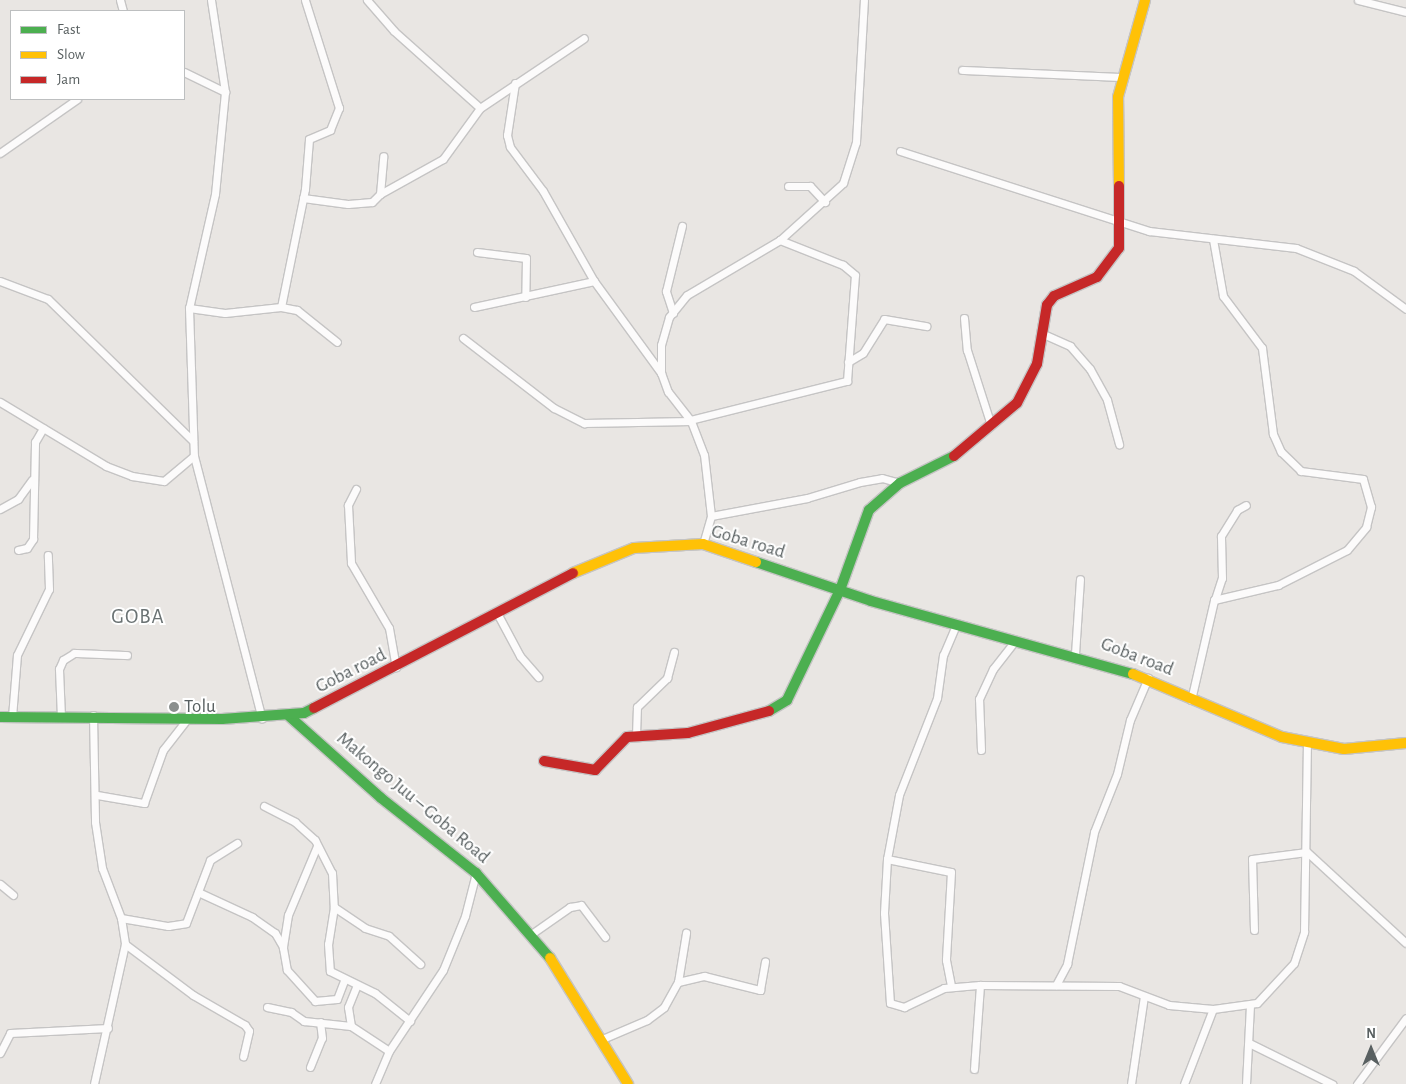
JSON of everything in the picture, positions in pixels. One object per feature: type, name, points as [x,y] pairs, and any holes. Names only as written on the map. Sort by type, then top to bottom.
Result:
[{"type":"street","points":[[211,0],[225,92],[215,194],[188,308],[194,456],[262,719]]},
{"type":"street","points":[[280,306],[303,198],[309,139],[330,130],[339,108],[305,0]]},
{"type":"street","points":[[367,0],[394,31],[480,108]]},
{"type":"street","points":[[661,373],[661,345],[673,312],[687,295],[780,240],[843,183],[856,142],[864,0]]},
{"type":"street","points":[[544,760],[595,770],[612,748],[636,735],[688,733],[783,704],[840,590],[869,510],[900,482],[940,466],[975,442],[1026,388],[1037,364],[1041,320],[1054,296],[1097,277],[1108,266],[1119,248],[1122,222],[1117,145],[1122,77],[1145,0]]},
{"type":"street","points":[[1358,0],[1406,12]]},
{"type":"street","points":[[303,198],[362,204],[443,159],[480,108],[584,38]]},
{"type":"street","points":[[962,70],[1122,77]]},
{"type":"street","points":[[185,72],[225,92]]},
{"type":"street","points":[[515,83],[508,142],[543,191],[594,281],[661,373],[668,392],[690,421],[704,455],[711,516],[703,544]]},
{"type":"street","points":[[0,153],[76,100]]},
{"type":"street","points":[[900,151],[1122,222],[1176,237],[1296,248],[1326,258],[1354,271],[1406,309]]},
{"type":"street","points":[[380,194],[383,156]]},
{"type":"street","points":[[788,186],[810,186],[824,202]]},
{"type":"street","points":[[673,312],[666,291],[682,226]]},
{"type":"street","points":[[1214,239],[1223,296],[1262,348],[1273,434],[1281,452],[1301,471],[1363,479],[1371,508],[1366,527],[1347,550],[1278,585],[1214,600]]},
{"type":"street","points":[[462,338],[554,408],[578,420],[612,426],[690,421],[842,383],[848,362],[855,275],[843,265],[780,240]]},
{"type":"street","points":[[477,252],[526,258],[525,297]]},
{"type":"street","points":[[0,281],[48,299],[193,441]]},
{"type":"street","points":[[474,306],[525,297],[594,281]]},
{"type":"street","points":[[188,308],[224,312],[280,306],[306,315],[337,342]]},
{"type":"street","points":[[964,318],[966,350],[991,425]]},
{"type":"street","points":[[848,362],[862,353],[884,320],[926,326]]},
{"type":"street","points":[[1041,333],[1070,346],[1090,369],[1107,400],[1119,444]]},
{"type":"street","points":[[0,402],[106,466],[150,479],[170,478],[194,456]]},
{"type":"street","points":[[18,550],[27,548],[33,539],[33,479],[36,438],[43,428]]},
{"type":"street","points":[[711,516],[882,478],[900,482]]},
{"type":"street","points":[[0,509],[18,499],[33,479]]},
{"type":"street","points":[[356,489],[348,505],[351,563],[389,628],[396,667]]},
{"type":"street","points":[[1191,700],[1214,600],[1222,578],[1221,536],[1237,510],[1246,505]]},
{"type":"street","name":"Goba road","points":[[0,717],[93,715],[262,719],[290,716],[324,705],[600,559],[634,548],[703,544],[840,590],[956,625],[1015,641],[1075,654],[1148,678],[1191,700],[1307,744],[1344,749],[1406,743]]},
{"type":"street","points":[[12,717],[17,655],[49,589],[48,555]]},
{"type":"street","points":[[1075,654],[1080,579]]},
{"type":"street","points":[[497,613],[520,656],[538,677]]},
{"type":"street","points":[[956,625],[943,655],[937,698],[899,795],[887,859],[884,914],[890,1003],[904,1007],[951,986],[1056,985],[1119,986],[1169,1005],[1213,1009],[1250,1006],[1294,963],[1299,950],[1306,914],[1307,744]]},
{"type":"street","points":[[981,750],[980,699],[993,669],[1015,641]]},
{"type":"street","points":[[636,735],[637,707],[667,678],[674,652]]},
{"type":"street","points":[[61,717],[59,669],[63,660],[74,654],[128,655]]},
{"type":"street","points":[[1056,985],[1067,964],[1094,832],[1117,774],[1130,720],[1148,678]]},
{"type":"street","points":[[93,715],[102,868],[121,918],[125,944],[108,1028],[94,1084]]},
{"type":"street","name":"Makongo Juu – Goba Road","points":[[290,716],[381,798],[476,873],[551,959],[628,1084]]},
{"type":"street","points":[[97,794],[144,803],[163,750],[188,718]]},
{"type":"street","points":[[264,806],[295,822],[317,846],[332,874],[334,907],[328,961],[330,971],[344,981],[374,993],[410,1021]]},
{"type":"street","points":[[121,918],[182,925],[198,892],[210,860],[237,843]]},
{"type":"street","points":[[283,948],[288,915],[317,846]]},
{"type":"street","points":[[1254,930],[1252,859],[1307,852],[1406,943]]},
{"type":"street","points":[[887,859],[951,872],[946,960],[951,986]]},
{"type":"street","points":[[375,1084],[389,1051],[443,970],[463,924],[476,873]]},
{"type":"street","points":[[0,884],[13,896]]},
{"type":"street","points":[[198,892],[252,917],[275,933],[283,948],[287,970],[314,1001],[337,999],[344,981]]},
{"type":"street","points":[[530,935],[570,907],[581,905],[605,937]]},
{"type":"street","points":[[334,907],[365,928],[389,936],[420,964]]},
{"type":"street","points":[[600,1040],[656,1014],[678,982],[686,933]]},
{"type":"street","points":[[125,944],[193,995],[245,1025],[249,1032],[243,1056]]},
{"type":"street","points":[[678,982],[704,976],[760,990],[765,961]]},
{"type":"street","points":[[350,1026],[348,1007],[357,985]]},
{"type":"street","points":[[974,1069],[980,985]]},
{"type":"street","points":[[1131,1084],[1144,996]]},
{"type":"street","points":[[1246,1084],[1250,1006]]},
{"type":"street","points":[[267,1007],[320,1022],[350,1026],[389,1051]]},
{"type":"street","points":[[1184,1084],[1213,1009]]},
{"type":"street","points":[[1357,1084],[1363,1081],[1406,1018]]},
{"type":"street","points":[[310,1067],[322,1038],[320,1022]]},
{"type":"street","points":[[0,1053],[10,1033],[108,1028]]},
{"type":"street","points":[[1249,1043],[1332,1084]]},
{"type":"traffic: fast","points":[[769,711],[787,700],[840,590],[869,510],[900,483],[954,456]]},
{"type":"traffic: fast","points":[[756,562],[871,601],[1133,674]]},
{"type":"traffic: fast","points":[[0,717],[222,719],[304,713],[314,708]]},
{"type":"traffic: fast","points":[[289,716],[381,798],[476,873],[550,958]]},
{"type":"traffic: slow","points":[[1119,186],[1118,97],[1145,0]]},
{"type":"traffic: slow","points":[[573,573],[634,548],[703,544],[756,562]]},
{"type":"traffic: slow","points":[[1133,674],[1282,737],[1344,749],[1406,743]]},
{"type":"traffic: slow","points":[[550,958],[628,1084]]},
{"type":"traffic: jam","points":[[954,456],[1017,403],[1037,364],[1047,305],[1054,296],[1097,277],[1119,248],[1119,186]]},
{"type":"traffic: jam","points":[[314,708],[573,573]]},
{"type":"traffic: jam","points":[[544,761],[595,770],[627,737],[688,733],[769,711]]},
{"type":"place","name":"Tolu","points":[[174,707]]},
{"type":"district","name":"GOBA","points":[[138,617]]}]
